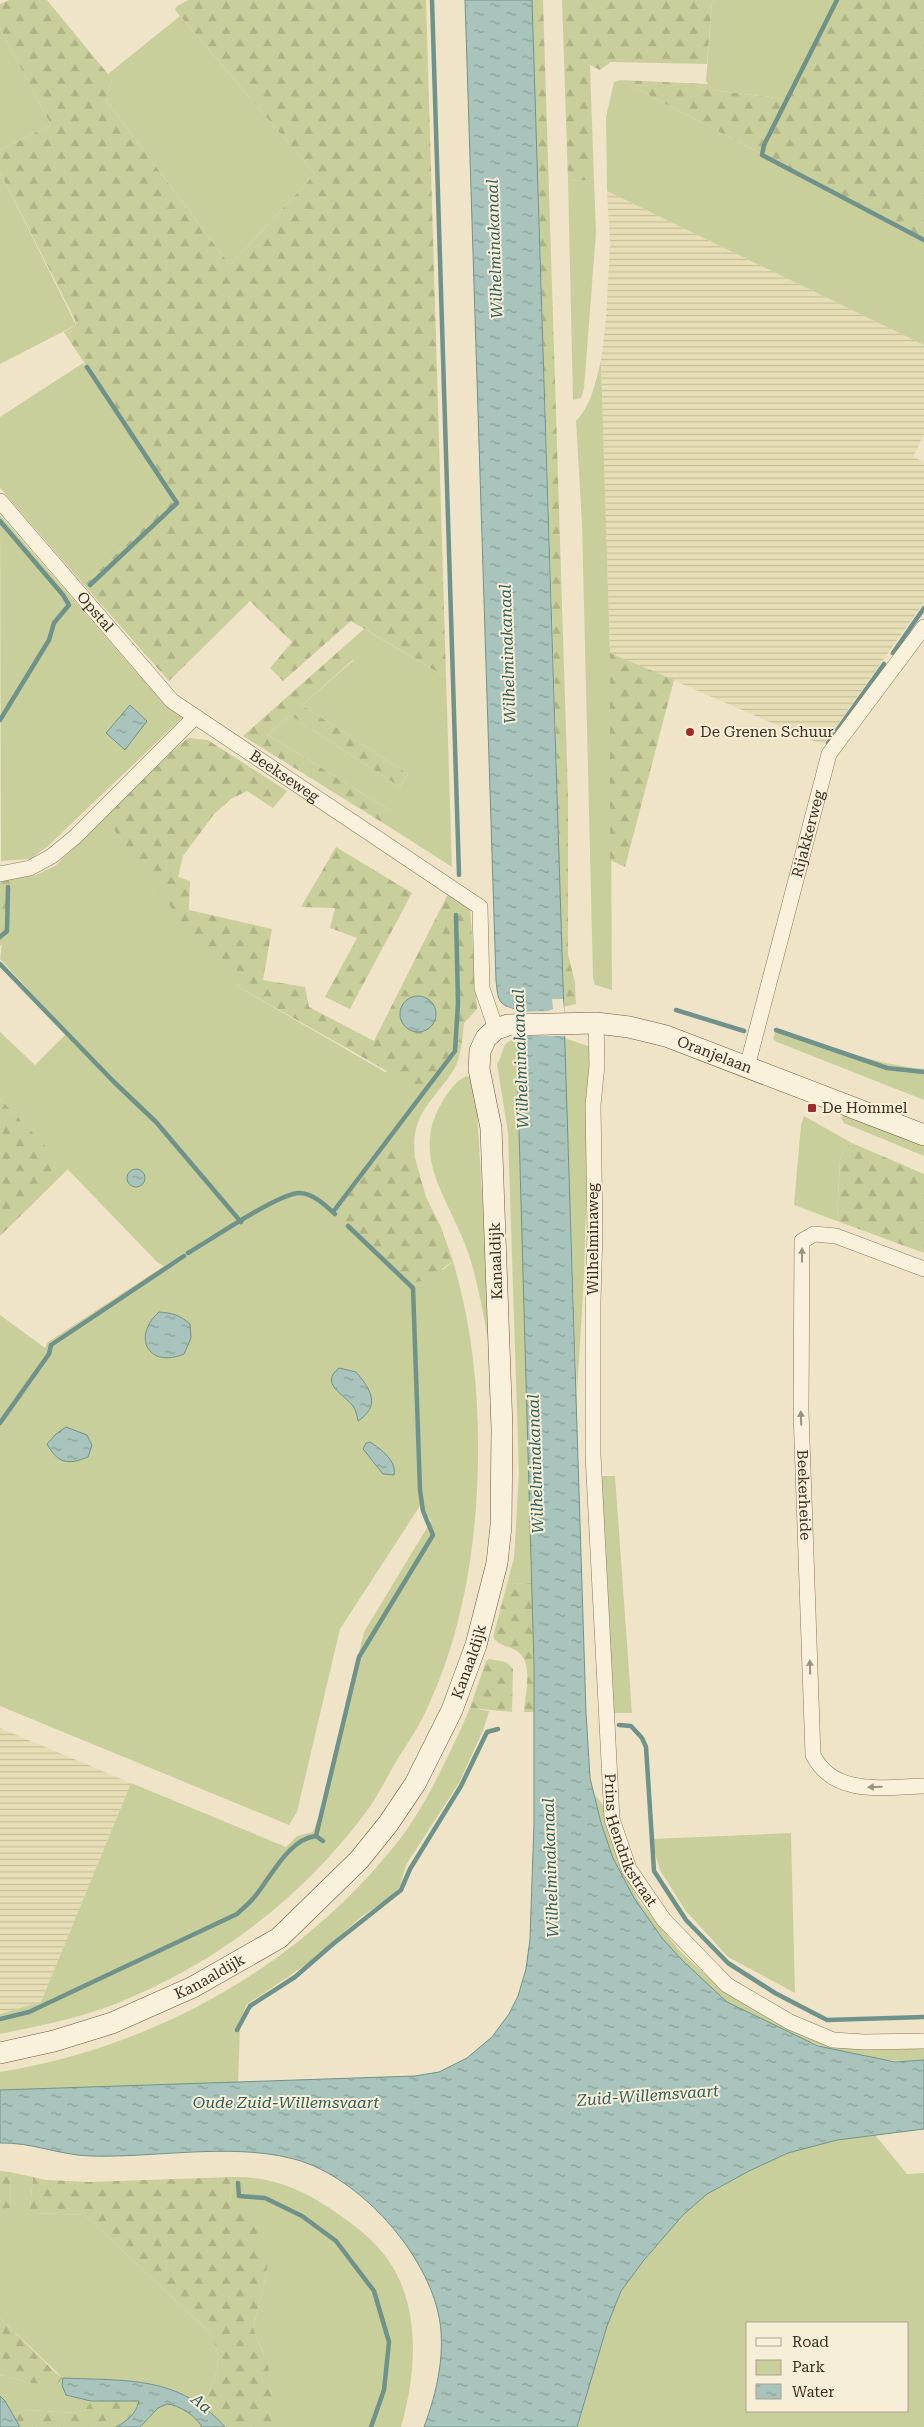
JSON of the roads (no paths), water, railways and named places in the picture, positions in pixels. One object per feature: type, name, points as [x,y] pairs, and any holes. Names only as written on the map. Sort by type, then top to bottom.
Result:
[{"type":"main road","name":"Oranjelaan","points":[[502,1027],[596,1023],[629,1027],[666,1036],[924,1135]]},
{"type":"main road","name":"Kanaaldijk","points":[[0,2053],[54,2041],[112,2024],[193,1987],[279,1938],[359,1860],[388,1824],[415,1784],[452,1710],[476,1645],[497,1563],[501,1526],[502,1428],[491,1128],[479,1069],[480,1051],[486,1038],[502,1027]]},
{"type":"street","name":"Opstal","points":[[0,501],[172,701],[194,718]]},
{"type":"street","name":"Rijakkerweg","points":[[747,1067],[828,754],[924,627]]},
{"type":"street","points":[[0,874],[30,868],[52,856],[75,837],[194,718]]},
{"type":"street","name":"Beekseweg","points":[[194,718],[480,907],[482,988],[502,1027]]},
{"type":"street","name":"Wilhelminaweg","points":[[593,1455],[595,1232],[593,1106],[597,1065],[596,1023]]},
{"type":"street","name":"Beekerheide","points":[[924,1268],[836,1236],[814,1234],[802,1241],[801,1412],[813,1755],[820,1768],[834,1778],[862,1788],[924,1786]]},
{"type":"street","name":"Prins Hendrikstraat","points":[[593,1455],[612,1819],[629,1869],[664,1920],[727,1985],[782,2018],[833,2040],[864,2042],[924,2041]]},
{"type":"water","points":[[465,0],[532,0],[586,1713],[590,1778],[601,1823],[613,1858],[634,1898],[662,1938],[682,1960],[727,2002],[818,2046],[895,2062],[924,2060],[924,2129],[837,2140],[788,2153],[749,2171],[707,2194],[683,2215],[644,2260],[621,2291],[607,2326],[577,2427],[424,2427],[437,2385],[441,2356],[441,2326],[430,2288],[418,2263],[402,2239],[383,2217],[361,2196],[338,2179],[314,2166],[290,2158],[241,2152],[216,2151],[90,2156],[23,2144],[0,2143],[0,2090],[415,2076],[439,2072],[467,2058],[492,2037],[509,2014],[518,1996],[526,1969],[530,1939],[534,1823],[534,1667],[517,1058],[518,1010],[502,1003],[498,997],[496,980]]},
{"type":"water","points":[[130,705],[147,721],[125,750],[106,733]]},
{"type":"water","points":[[418,996],[425,997],[431,1001],[435,1007],[435,1021],[431,1027],[425,1031],[418,1032],[411,1031],[405,1027],[401,1021],[400,1014],[401,1007],[405,1001],[411,997]]},
{"type":"water","points":[[136,1169],[142,1172],[145,1178],[142,1184],[136,1187],[130,1184],[127,1178],[130,1172]]},
{"type":"water","points":[[159,1312],[176,1315],[190,1324],[191,1338],[184,1354],[172,1358],[161,1357],[153,1354],[148,1348],[145,1340],[146,1331]]},
{"type":"water","points":[[339,1368],[356,1372],[369,1391],[371,1397],[370,1409],[358,1421],[353,1406],[332,1384],[333,1374]]},
{"type":"water","points":[[66,1427],[87,1435],[92,1445],[88,1457],[69,1462],[55,1456],[51,1451],[47,1444]]},
{"type":"water","points":[[370,1442],[391,1460],[394,1475],[383,1474],[363,1449],[366,1443]]},
{"type":"water","points":[[63,2378],[130,2381],[170,2389],[189,2398],[207,2410],[225,2427],[202,2427],[187,2412],[177,2406],[167,2404],[158,2408],[140,2427],[116,2427],[130,2417],[136,2410],[139,2401],[91,2401],[66,2395],[62,2385]]},
{"type":"water","points":[[0,2396],[5,2401],[20,2427],[0,2427]]},
{"type":"waterway","points":[[432,0],[459,875]]},
{"type":"waterway","points":[[837,0],[764,145],[762,155],[924,240]]},
{"type":"waterway","points":[[87,367],[177,503],[90,585]]},
{"type":"waterway","points":[[0,521],[63,595],[69,605],[54,623],[49,640],[0,720]]},
{"type":"waterway","points":[[893,653],[924,608]]},
{"type":"waterway","points":[[828,743],[884,664]]},
{"type":"waterway","points":[[0,937],[7,931],[8,887]]},
{"type":"waterway","points":[[333,1212],[455,1051],[458,1003],[456,915]]},
{"type":"waterway","points":[[0,964],[114,1082],[156,1122],[241,1222]]},
{"type":"waterway","points":[[676,1010],[744,1031]]},
{"type":"waterway","points":[[776,1030],[887,1068],[924,1072]]},
{"type":"waterway","points":[[188,1253],[261,1208],[290,1195],[300,1193],[310,1195],[335,1214]]},
{"type":"waterway","points":[[316,1836],[359,1657],[433,1535],[423,1511],[420,1490],[413,1288],[348,1226]]},
{"type":"waterway","points":[[0,1423],[49,1354],[51,1345],[184,1256]]},
{"type":"waterway","points":[[619,1725],[631,1726],[642,1738],[646,1747],[654,1871],[686,1920],[728,1963],[775,1993],[827,2020],[924,2017]]},
{"type":"waterway","points":[[237,2030],[250,2006],[295,1977],[401,1890],[410,1869],[461,1786],[487,1732],[498,1729]]},
{"type":"waterway","points":[[0,2019],[29,2012],[237,1914],[254,1898],[282,1859],[297,1844],[316,1836],[323,1841]]},
{"type":"waterway","points":[[238,2183],[239,2196],[265,2198],[302,2216],[336,2241],[374,2291],[389,2342],[384,2390],[371,2427]]},
{"type":"place","name":"De Grenen Schuur","points":[[690,732]]},
{"type":"place","name":"De Hommel","points":[[812,1108]]},
{"type":"water label","name":"Wilhelminakanaal","points":[[494,249]]},
{"type":"water label","name":"Wilhelminakanaal","points":[[507,654]]},
{"type":"water label","name":"Wilhelminakanaal","points":[[520,1059]]},
{"type":"water label","name":"Wilhelminakanaal","points":[[535,1464]]},
{"type":"water label","name":"Wilhelminakanaal","points":[[550,1868]]},
{"type":"water label","name":"Zuid-Willemsvaart","points":[[648,2095]]},
{"type":"water label","name":"Oude Zuid-Willemsvaart","points":[[286,2102]]},
{"type":"water label","name":"Aa","points":[[202,2403]]}]
